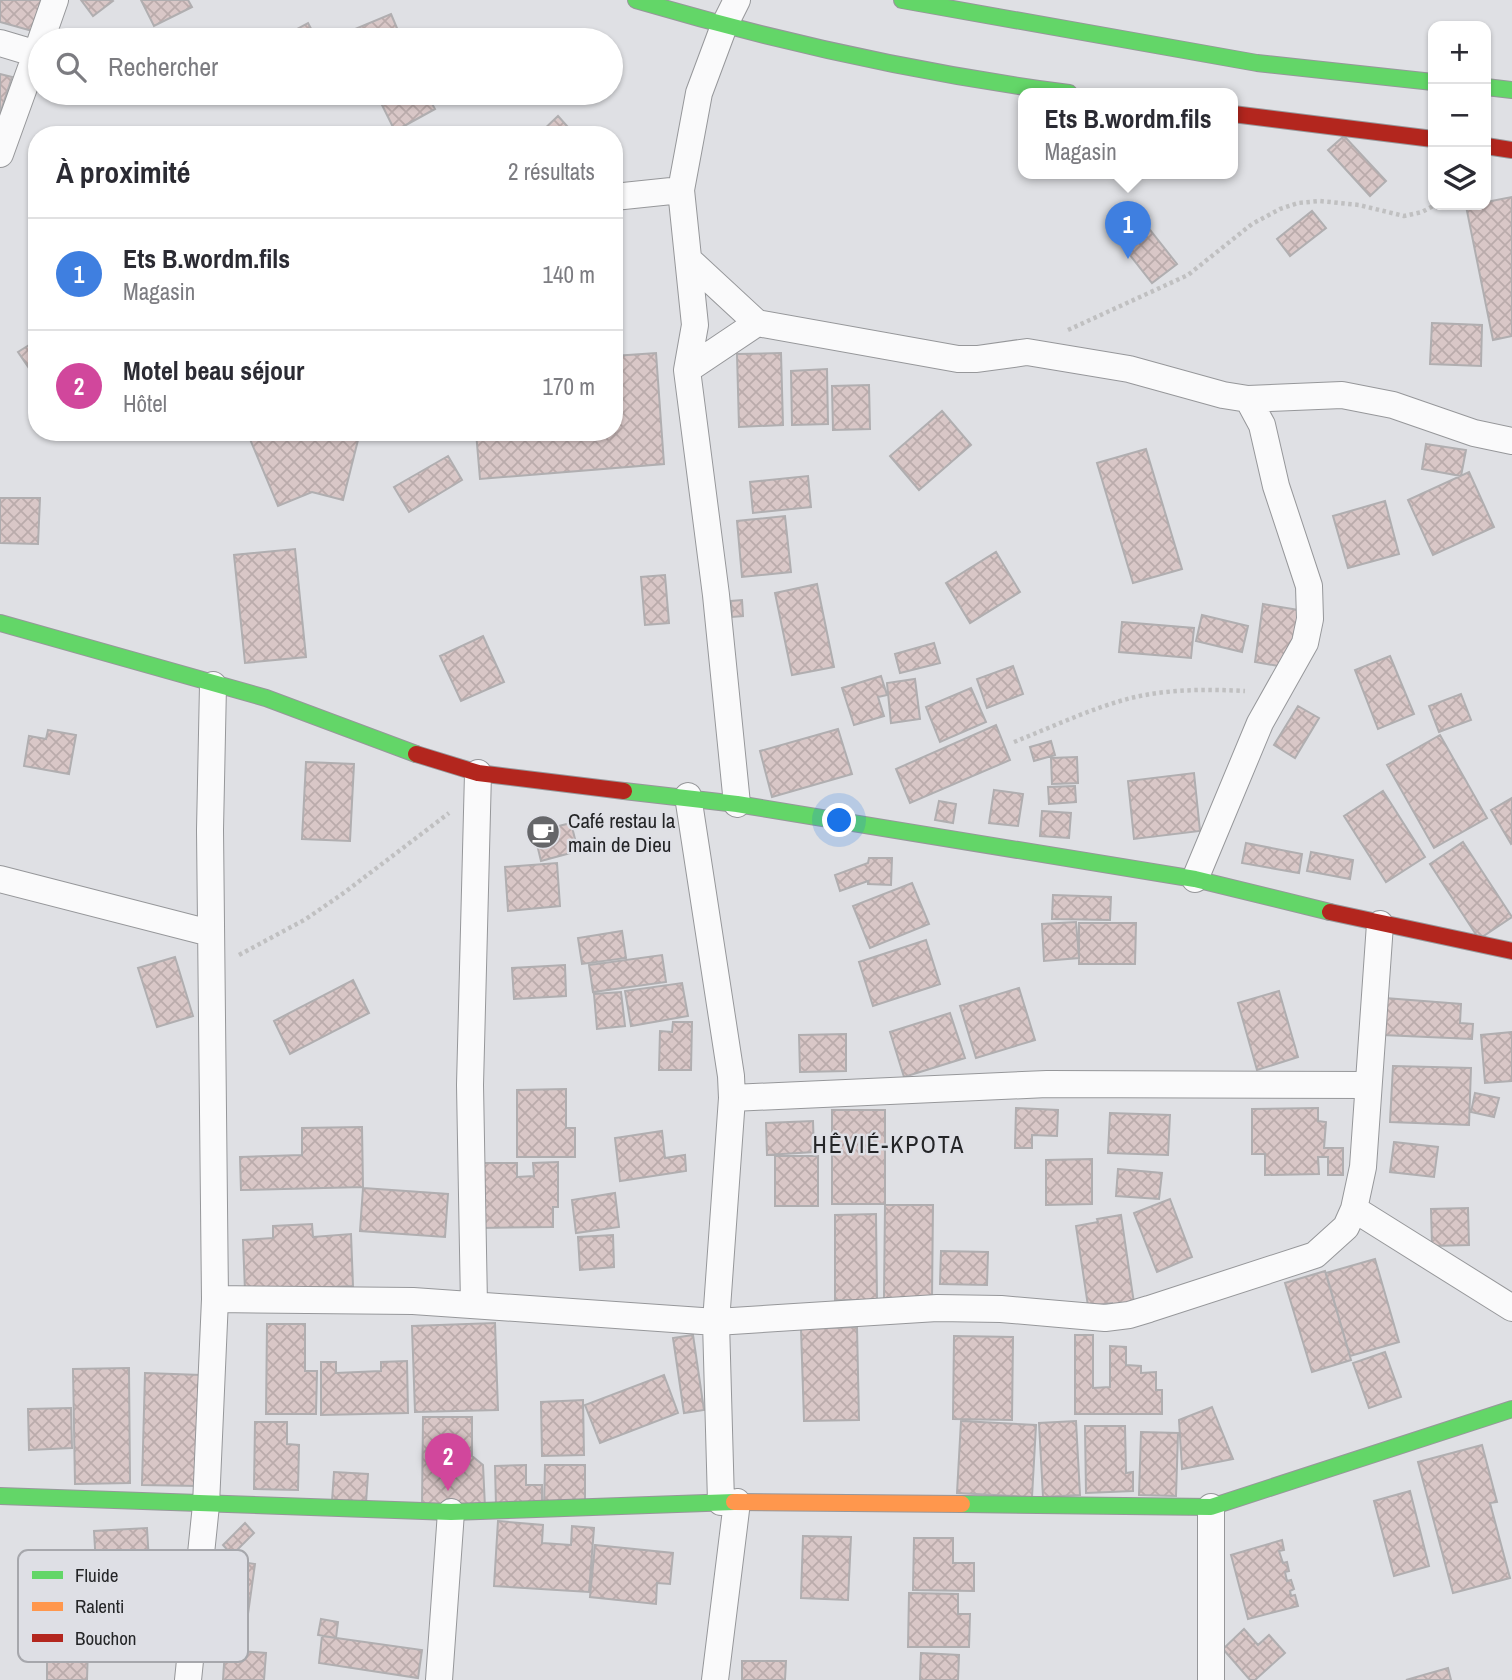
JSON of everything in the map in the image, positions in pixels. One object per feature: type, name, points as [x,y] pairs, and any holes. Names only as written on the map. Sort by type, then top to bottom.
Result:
[{"type":"street","points":[[45,28],[55,0]]},
{"type":"street","points":[[636,0],[724,26],[971,80],[1031,88]]},
{"type":"street","points":[[737,0],[724,26],[699,93],[681,190],[695,325],[687,370],[716,595],[737,804]]},
{"type":"street","points":[[902,0],[1257,63],[1428,81]]},
{"type":"street","points":[[0,43],[28,45]]},
{"type":"street","points":[[0,154],[28,76]]},
{"type":"street","points":[[1491,88],[1512,90]]},
{"type":"street","points":[[1238,115],[1428,138]]},
{"type":"street","points":[[1491,147],[1512,150]]},
{"type":"street","points":[[623,196],[681,190]]},
{"type":"street","points":[[690,261],[757,323],[958,359],[1027,352],[1129,369],[1223,395],[1248,399],[1342,395],[1393,405],[1474,432],[1512,441]]},
{"type":"street","points":[[687,370],[757,323]]},
{"type":"street","points":[[1195,878],[1260,723],[1306,643],[1310,619],[1309,586],[1276,486],[1262,425],[1248,399]]},
{"type":"street","points":[[0,623],[266,698],[426,758],[477,783],[688,796],[1195,878],[1380,924],[1512,951]]},
{"type":"street","points":[[201,1550],[206,1505],[215,1299],[210,971],[213,685]]},
{"type":"street","points":[[474,1305],[470,1085],[477,783]]},
{"type":"street","points":[[688,796],[732,1098],[716,1322],[729,1502],[715,1680]]},
{"type":"street","points":[[0,879],[210,933]]},
{"type":"street","points":[[215,1299],[389,1301],[716,1322],[937,1308],[1001,1309],[1105,1318],[1129,1315],[1315,1255],[1346,1227],[1354,1209],[1363,1167],[1380,924]]},
{"type":"street","points":[[732,1098],[1047,1084],[1368,1084]]},
{"type":"street","points":[[1354,1209],[1512,1308]]},
{"type":"street","points":[[0,1496],[206,1505],[451,1511],[729,1502],[1211,1507],[1512,1409]]},
{"type":"street","points":[[1210,1680],[1211,1507]]},
{"type":"street","points":[[439,1680],[451,1511]]},
{"type":"street","points":[[188,1680],[190,1662]]},
{"type":"path","points":[[1027,352],[1094,317],[1188,275],[1252,224],[1280,209],[1298,203],[1320,201],[1359,205],[1404,216],[1428,209]]},
{"type":"path","points":[[1014,742],[1129,699],[1155,693],[1209,689],[1277,692]]},
{"type":"path","points":[[210,971],[306,919],[345,892],[477,783]]},
{"type":"building","points":[[0,0],[45,0],[37,28],[28,30],[0,22]]},
{"type":"building","points":[[81,0],[112,0],[113,1],[93,16]]},
{"type":"building","points":[[141,0],[188,0],[192,7],[154,26]]},
{"type":"building","points":[[391,14],[397,28],[357,28]]},
{"type":"building","points":[[0,74],[12,77],[0,114]]},
{"type":"building","points":[[382,105],[433,105],[435,109],[404,126],[392,126]]},
{"type":"building","points":[[558,116],[567,126],[547,126]]},
{"type":"building","points":[[1344,136],[1386,181],[1370,196],[1328,150]]},
{"type":"building","points":[[1512,197],[1512,336],[1493,340],[1467,210],[1491,210],[1491,201]]},
{"type":"building","points":[[1132,207],[1177,264],[1152,283],[1107,226]]},
{"type":"building","points":[[1312,211],[1326,228],[1290,256],[1277,239]]},
{"type":"building","points":[[1432,323],[1482,325],[1481,366],[1430,364]]},
{"type":"building","points":[[28,346],[28,367],[18,352]]},
{"type":"building","points":[[656,353],[664,464],[480,479],[477,441],[623,441],[623,355]]},
{"type":"building","points":[[781,353],[783,425],[739,427],[737,354]]},
{"type":"building","points":[[827,369],[828,424],[792,425],[791,371]]},
{"type":"building","points":[[869,385],[870,429],[833,430],[832,386]]},
{"type":"building","points":[[942,411],[971,445],[919,490],[890,456]]},
{"type":"building","points":[[251,441],[358,441],[343,500],[312,492],[278,506]]},
{"type":"building","points":[[1426,444],[1466,450],[1461,476],[1422,469]]},
{"type":"building","points":[[1146,449],[1182,569],[1133,583],[1097,463]]},
{"type":"building","points":[[448,456],[462,480],[409,512],[394,487]]},
{"type":"building","points":[[1469,472],[1494,527],[1433,555],[1408,500]]},
{"type":"building","points":[[808,476],[811,507],[753,513],[750,482]]},
{"type":"building","points":[[0,498],[40,498],[38,544],[0,543]]},
{"type":"building","points":[[1385,501],[1399,554],[1348,568],[1333,516]]},
{"type":"building","points":[[785,516],[791,572],[742,577],[737,521]]},
{"type":"building","points":[[295,549],[306,657],[245,663],[234,555]]},
{"type":"building","points":[[996,552],[1020,592],[970,623],[946,583]]},
{"type":"building","points":[[665,575],[669,623],[645,625],[641,577]]},
{"type":"building","points":[[817,584],[834,667],[792,675],[775,593]]},
{"type":"building","points":[[742,600],[743,616],[732,617],[731,601]]},
{"type":"building","points":[[1263,604],[1299,610],[1290,668],[1255,662]]},
{"type":"building","points":[[1202,615],[1248,626],[1242,652],[1196,641]]},
{"type":"building","points":[[1122,622],[1194,628],[1191,658],[1119,652]]},
{"type":"building","points":[[483,636],[504,682],[461,701],[440,656]]},
{"type":"building","points":[[934,643],[940,663],[900,673],[895,654]]},
{"type":"building","points":[[1390,656],[1414,714],[1378,729],[1355,670]]},
{"type":"building","points":[[1013,666],[1023,694],[987,708],[977,679]]},
{"type":"building","points":[[881,676],[887,695],[878,697],[884,716],[854,725],[842,688]]},
{"type":"building","points":[[915,679],[920,719],[891,723],[887,683]]},
{"type":"building","points":[[971,688],[986,722],[940,742],[926,707]]},
{"type":"building","points":[[1461,694],[1471,720],[1439,732],[1429,706]]},
{"type":"building","points":[[1298,706],[1319,718],[1295,758],[1274,745]]},
{"type":"building","points":[[996,725],[1010,760],[910,803],[896,769]]},
{"type":"building","points":[[838,729],[852,774],[772,797],[760,751]]},
{"type":"building","points":[[48,730],[76,735],[69,774],[24,766],[29,736],[46,739]]},
{"type":"building","points":[[1440,735],[1487,818],[1434,848],[1387,765]]},
{"type":"building","points":[[1051,741],[1055,755],[1034,761],[1030,747]]},
{"type":"building","points":[[1077,757],[1078,783],[1052,784],[1051,758]]},
{"type":"building","points":[[306,762],[354,764],[350,841],[302,839]]},
{"type":"building","points":[[1194,773],[1200,831],[1134,839],[1128,781]]},
{"type":"building","points":[[1075,786],[1076,802],[1049,804],[1048,787]]},
{"type":"building","points":[[994,790],[1023,794],[1018,826],[989,823]]},
{"type":"building","points":[[1383,791],[1425,857],[1386,882],[1344,816]]},
{"type":"building","points":[[1512,798],[1512,843],[1511,844],[1491,810]]},
{"type":"building","points":[[939,801],[956,804],[953,823],[935,820]]},
{"type":"building","points":[[1042,811],[1071,813],[1069,838],[1040,836]]},
{"type":"building","points":[[571,823],[578,851],[541,861],[534,832]]},
{"type":"building","points":[[1463,842],[1512,917],[1479,939],[1430,864]]},
{"type":"building","points":[[1246,843],[1302,854],[1299,873],[1242,863]]},
{"type":"building","points":[[1311,852],[1353,860],[1350,879],[1307,871]]},
{"type":"building","points":[[869,858],[892,858],[891,885],[868,884],[868,881],[840,891],[835,875],[868,863]]},
{"type":"building","points":[[557,863],[560,906],[508,911],[505,867]]},
{"type":"building","points":[[912,883],[929,924],[870,948],[853,906]]},
{"type":"building","points":[[1053,895],[1111,897],[1110,920],[1052,919]]},
{"type":"building","points":[[1076,922],[1079,958],[1044,961],[1042,924]]},
{"type":"building","points":[[1079,923],[1136,923],[1135,964],[1079,964]]},
{"type":"building","points":[[622,931],[626,958],[582,964],[578,938]]},
{"type":"building","points":[[926,940],[940,984],[873,1006],[859,962]]},
{"type":"building","points":[[662,955],[666,982],[593,992],[589,965]]},
{"type":"building","points":[[175,957],[193,1016],[157,1027],[138,968]]},
{"type":"building","points":[[565,965],[566,996],[514,999],[512,968]]},
{"type":"building","points":[[353,980],[369,1013],[290,1054],[274,1021]]},
{"type":"building","points":[[682,983],[688,1016],[631,1026],[625,991]]},
{"type":"building","points":[[1019,988],[1035,1040],[976,1058],[960,1006]]},
{"type":"building","points":[[1279,991],[1298,1057],[1257,1070],[1238,1003]]},
{"type":"building","points":[[621,992],[625,1026],[597,1029],[594,994]]},
{"type":"building","points":[[1385,998],[1461,1004],[1460,1023],[1473,1024],[1472,1039],[1383,1035]]},
{"type":"building","points":[[950,1013],[965,1058],[904,1077],[890,1032]]},
{"type":"building","points":[[673,1022],[692,1022],[691,1070],[659,1070],[660,1031],[672,1032]]},
{"type":"building","points":[[1512,1032],[1512,1081],[1485,1083],[1481,1035]]},
{"type":"building","points":[[846,1034],[846,1071],[800,1072],[799,1035]]},
{"type":"building","points":[[1393,1066],[1471,1068],[1469,1125],[1390,1122]]},
{"type":"building","points":[[566,1089],[566,1128],[575,1128],[575,1157],[517,1157],[517,1090]]},
{"type":"building","points":[[1475,1093],[1499,1098],[1494,1117],[1471,1112]]},
{"type":"building","points":[[1016,1108],[1058,1110],[1057,1136],[1032,1135],[1032,1148],[1015,1148]]},
{"type":"building","points":[[1318,1108],[1318,1121],[1326,1122],[1324,1148],[1343,1148],[1343,1175],[1328,1175],[1328,1157],[1318,1157],[1319,1174],[1265,1175],[1265,1154],[1252,1154],[1252,1109]]},
{"type":"building","points":[[832,1110],[885,1110],[885,1204],[832,1204]]},
{"type":"building","points":[[1110,1113],[1170,1115],[1168,1155],[1108,1153]]},
{"type":"building","points":[[813,1121],[814,1152],[767,1155],[766,1123]]},
{"type":"building","points":[[362,1127],[363,1187],[241,1190],[240,1157],[302,1155],[302,1128]]},
{"type":"building","points":[[662,1131],[665,1158],[685,1155],[686,1171],[620,1181],[615,1138]]},
{"type":"building","points":[[1394,1142],[1438,1147],[1434,1177],[1390,1172]]},
{"type":"building","points":[[775,1156],[818,1156],[818,1206],[775,1206]]},
{"type":"building","points":[[1092,1159],[1092,1204],[1046,1205],[1046,1160]]},
{"type":"building","points":[[558,1162],[558,1207],[553,1207],[553,1227],[480,1228],[480,1163],[517,1163],[517,1177],[534,1176],[533,1163]]},
{"type":"building","points":[[1118,1169],[1162,1173],[1159,1199],[1116,1196]]},
{"type":"building","points":[[363,1188],[448,1194],[445,1237],[360,1231]]},
{"type":"building","points":[[615,1193],[619,1227],[576,1233],[572,1200]]},
{"type":"building","points":[[1170,1199],[1192,1257],[1157,1272],[1134,1213]]},
{"type":"building","points":[[885,1205],[933,1205],[932,1298],[884,1298]]},
{"type":"building","points":[[1468,1208],[1469,1245],[1432,1246],[1431,1209]]},
{"type":"building","points":[[876,1214],[877,1300],[835,1300],[835,1215]]},
{"type":"building","points":[[1121,1215],[1135,1310],[1113,1313],[1112,1303],[1088,1306],[1076,1226]]},
{"type":"building","points":[[312,1224],[313,1237],[351,1234],[353,1286],[245,1291],[243,1240],[273,1238],[273,1226]]},
{"type":"building","points":[[613,1235],[614,1267],[580,1270],[578,1237]]},
{"type":"building","points":[[941,1251],[988,1252],[987,1285],[940,1284]]},
{"type":"building","points":[[1375,1259],[1399,1342],[1350,1356],[1326,1273]]},
{"type":"building","points":[[1325,1271],[1351,1360],[1312,1372],[1285,1283]]},
{"type":"building","points":[[495,1323],[498,1410],[415,1412],[412,1326]]},
{"type":"building","points":[[267,1324],[305,1324],[305,1371],[317,1371],[316,1414],[266,1414]]},
{"type":"building","points":[[857,1327],[859,1420],[804,1421],[801,1329]]},
{"type":"building","points":[[693,1335],[704,1410],[684,1413],[673,1338]]},
{"type":"building","points":[[1075,1335],[1093,1335],[1093,1388],[1110,1387],[1110,1346],[1126,1347],[1126,1365],[1141,1366],[1141,1373],[1156,1372],[1156,1390],[1162,1390],[1162,1414],[1075,1414]]},
{"type":"building","points":[[954,1336],[1013,1337],[1012,1420],[953,1419]]},
{"type":"building","points":[[1385,1352],[1401,1397],[1369,1408],[1353,1363]]},
{"type":"building","points":[[407,1361],[408,1413],[321,1415],[321,1362],[336,1362],[336,1373],[381,1371],[381,1362]]},
{"type":"building","points":[[129,1368],[130,1483],[75,1484],[73,1369]]},
{"type":"building","points":[[145,1373],[201,1375],[198,1486],[142,1485]]},
{"type":"building","points":[[664,1375],[678,1413],[600,1443],[585,1405]]},
{"type":"building","points":[[583,1400],[584,1455],[542,1456],[541,1402]]},
{"type":"building","points":[[1212,1407],[1233,1459],[1182,1469],[1179,1420]]},
{"type":"building","points":[[71,1408],[72,1448],[29,1450],[28,1409]]},
{"type":"building","points":[[423,1417],[472,1417],[472,1456],[483,1465],[485,1507],[422,1507]]},
{"type":"building","points":[[961,1421],[1036,1425],[1032,1497],[957,1493]]},
{"type":"building","points":[[1076,1421],[1080,1495],[1043,1497],[1039,1423]]},
{"type":"building","points":[[255,1422],[287,1422],[287,1444],[299,1445],[298,1490],[254,1489]]},
{"type":"building","points":[[1085,1426],[1125,1426],[1126,1473],[1133,1472],[1133,1491],[1086,1493]]},
{"type":"building","points":[[1141,1432],[1178,1433],[1176,1496],[1139,1495]]},
{"type":"building","points":[[1482,1445],[1497,1502],[1490,1503],[1510,1578],[1453,1593],[1418,1462]]},
{"type":"building","points":[[526,1465],[526,1485],[542,1485],[542,1504],[496,1505],[495,1466]]},
{"type":"building","points":[[545,1465],[585,1465],[585,1506],[544,1506]]},
{"type":"building","points":[[334,1472],[368,1474],[366,1503],[332,1501]]},
{"type":"building","points":[[1410,1491],[1429,1566],[1394,1576],[1374,1501]]},
{"type":"building","points":[[498,1521],[543,1525],[542,1543],[571,1545],[572,1526],[594,1528],[589,1592],[494,1586]]},
{"type":"building","points":[[245,1523],[254,1533],[237,1550],[228,1550],[223,1545]]},
{"type":"building","points":[[147,1528],[148,1550],[95,1550],[94,1531]]},
{"type":"building","points":[[803,1536],[851,1537],[848,1600],[801,1598]]},
{"type":"building","points":[[914,1538],[953,1538],[953,1563],[974,1563],[974,1591],[913,1590]]},
{"type":"building","points":[[1282,1540],[1284,1550],[1279,1551],[1283,1563],[1287,1562],[1287,1581],[1291,1580],[1294,1589],[1290,1591],[1291,1596],[1295,1595],[1298,1606],[1248,1619],[1231,1555]]},
{"type":"building","points":[[595,1545],[673,1553],[670,1584],[657,1583],[656,1604],[590,1597]]},
{"type":"building","points":[[248,1563],[255,1564],[248,1614]]},
{"type":"building","points":[[909,1593],[958,1594],[958,1614],[970,1614],[969,1647],[908,1647]]},
{"type":"building","points":[[321,1619],[338,1622],[336,1638],[318,1635]]},
{"type":"building","points":[[1244,1629],[1258,1645],[1269,1635],[1285,1653],[1255,1680],[1250,1680],[1223,1649]]},
{"type":"building","points":[[322,1636],[422,1650],[418,1678],[319,1663]]},
{"type":"building","points":[[248,1652],[266,1653],[264,1680],[223,1680],[224,1662],[248,1662]]},
{"type":"building","points":[[921,1653],[959,1655],[958,1680],[920,1680]]},
{"type":"building","points":[[742,1661],[786,1661],[785,1680],[742,1680]]},
{"type":"building","points":[[47,1662],[88,1662],[87,1680],[47,1680]]},
{"type":"building","points":[[1448,1668],[1451,1680],[1406,1680]]},
{"type":"traffic: fast","points":[[636,0],[743,30],[851,55],[1035,88]]},
{"type":"traffic: fast","points":[[902,0],[1257,63],[1428,81]]},
{"type":"traffic: fast","points":[[1491,88],[1512,90]]},
{"type":"traffic: fast","points":[[0,623],[266,698],[416,754]]},
{"type":"traffic: fast","points":[[624,791],[737,804],[1195,879],[1330,912]]},
{"type":"traffic: fast","points":[[962,1504],[1211,1507],[1512,1409]]},
{"type":"traffic: fast","points":[[0,1496],[451,1512],[734,1502]]},
{"type":"traffic: slow","points":[[734,1502],[962,1504]]},
{"type":"traffic: jam","points":[[1238,115],[1428,138]]},
{"type":"traffic: jam","points":[[1491,147],[1512,150]]},
{"type":"traffic: jam","points":[[416,754],[478,773],[624,791]]},
{"type":"traffic: jam","points":[[1330,912],[1512,951]]},
{"type":"place","name":"Ets B.wordm.fils","points":[[1128,259]]},
{"type":"place","name":"Café restau la main de Dieu","points":[[543,832]]},
{"type":"place","name":"Motel beau séjour","points":[[448,1491]]},
{"type":"district","name":"HÊVIÉ-KPOTA","points":[[889,1144]]}]
